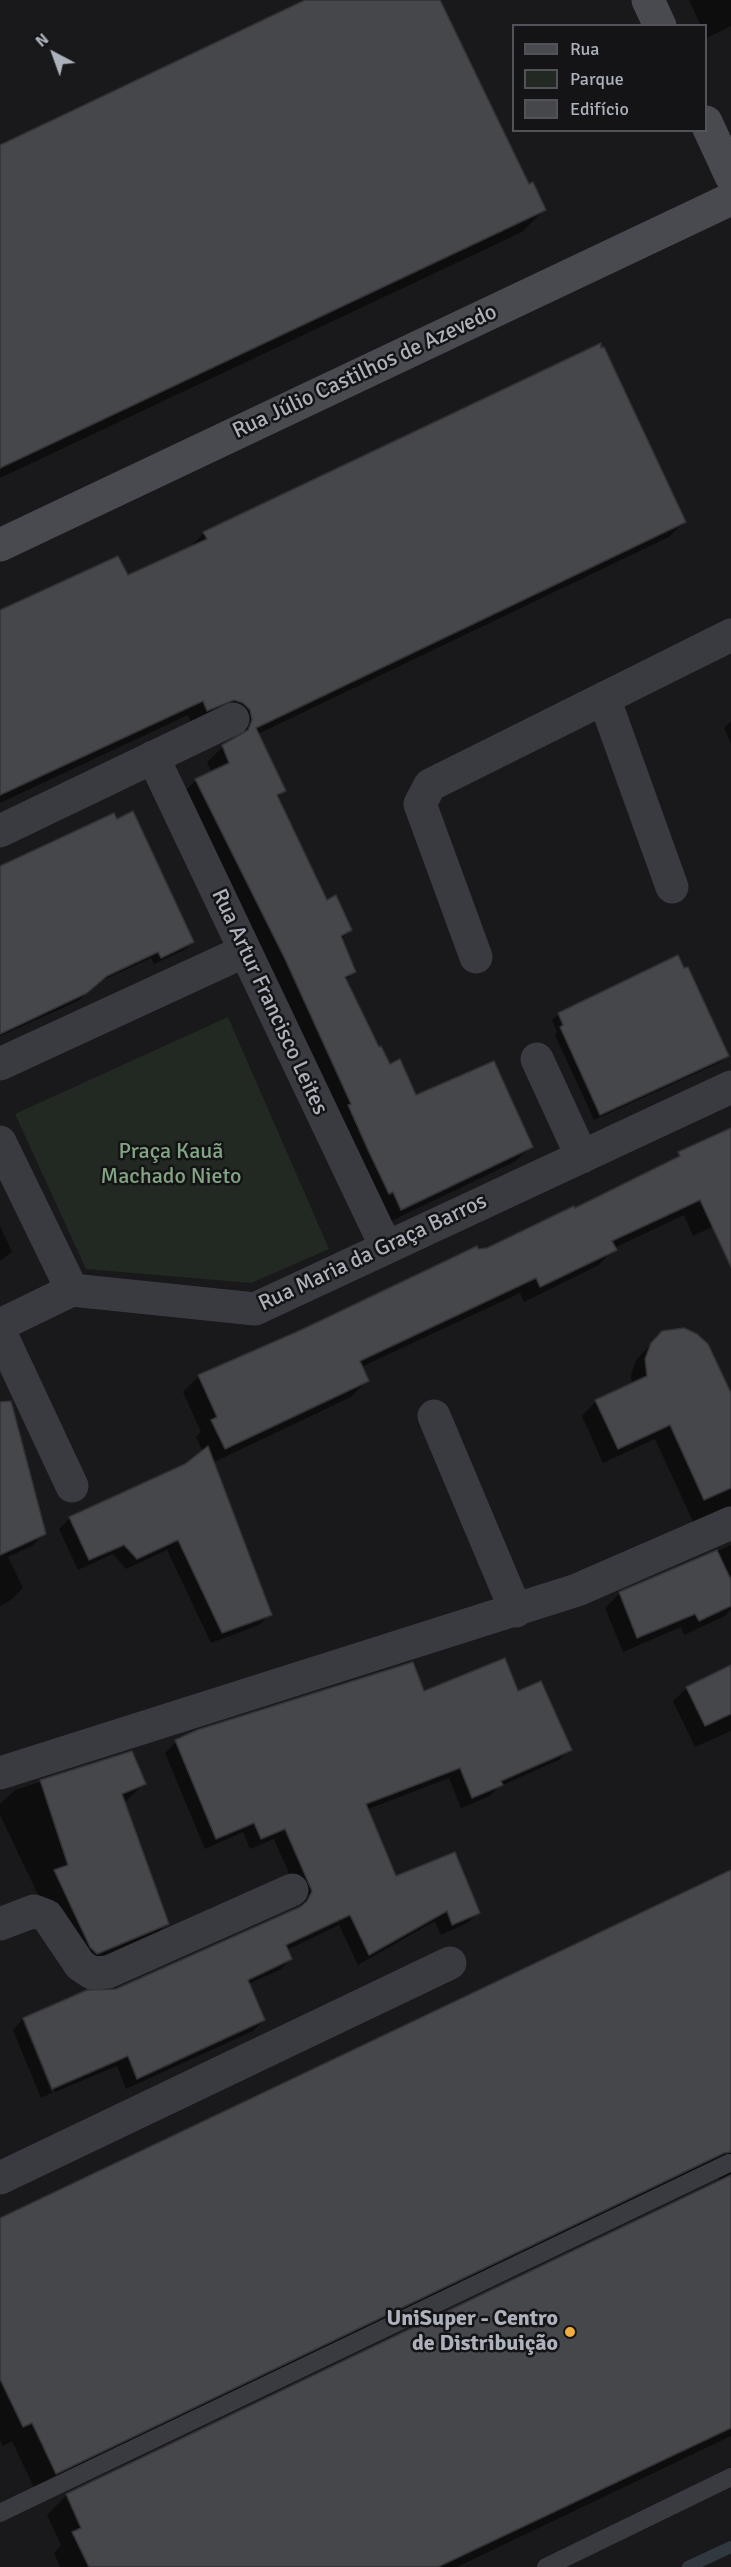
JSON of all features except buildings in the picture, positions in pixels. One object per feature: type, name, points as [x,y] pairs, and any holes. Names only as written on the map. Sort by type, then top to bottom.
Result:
[{"type":"street","points":[[648,0],[659,24]]},
{"type":"street","points":[[707,126],[731,176]]},
{"type":"street","name":"Rua Júlio Castilhos de Azevedo","points":[[0,545],[731,199]]},
{"type":"street","points":[[476,957],[420,804],[429,785],[731,635]]},
{"type":"street","points":[[604,698],[672,887]]},
{"type":"street","points":[[0,831],[233,719]]},
{"type":"street","name":"Rua Artur Francisco Leites","points":[[153,757],[386,1247]]},
{"type":"street","points":[[0,1064],[245,951]]},
{"type":"street","points":[[537,1059],[582,1156]]},
{"type":"street","name":"Rua Maria da Graça Barros","points":[[72,1290],[255,1309],[731,1087]]},
{"type":"street","points":[[0,1142],[72,1290],[0,1325]]},
{"type":"street","points":[[0,1332],[72,1486]]},
{"type":"street","points":[[434,1416],[516,1611]]},
{"type":"street","points":[[0,1773],[578,1590],[731,1523]]},
{"type":"street","points":[[0,1924],[34,1911],[46,1916],[80,1965],[92,1973],[108,1972],[292,1890]]},
{"type":"street","points":[[0,2178],[450,1963]]},
{"type":"lane","points":[[0,2513],[729,2163]]},
{"type":"lane","points":[[546,2567],[731,2477]]},
{"type":"green space","name":"Praça Kauã Machado Nieto","points":[[228,1017],[329,1249],[251,1283],[86,1269],[15,1114]]},
{"type":"waterway","points":[[688,2567],[731,2547]]},
{"type":"place","name":"UniSuper - Centro de Distribuição","points":[[570,2332]]}]
